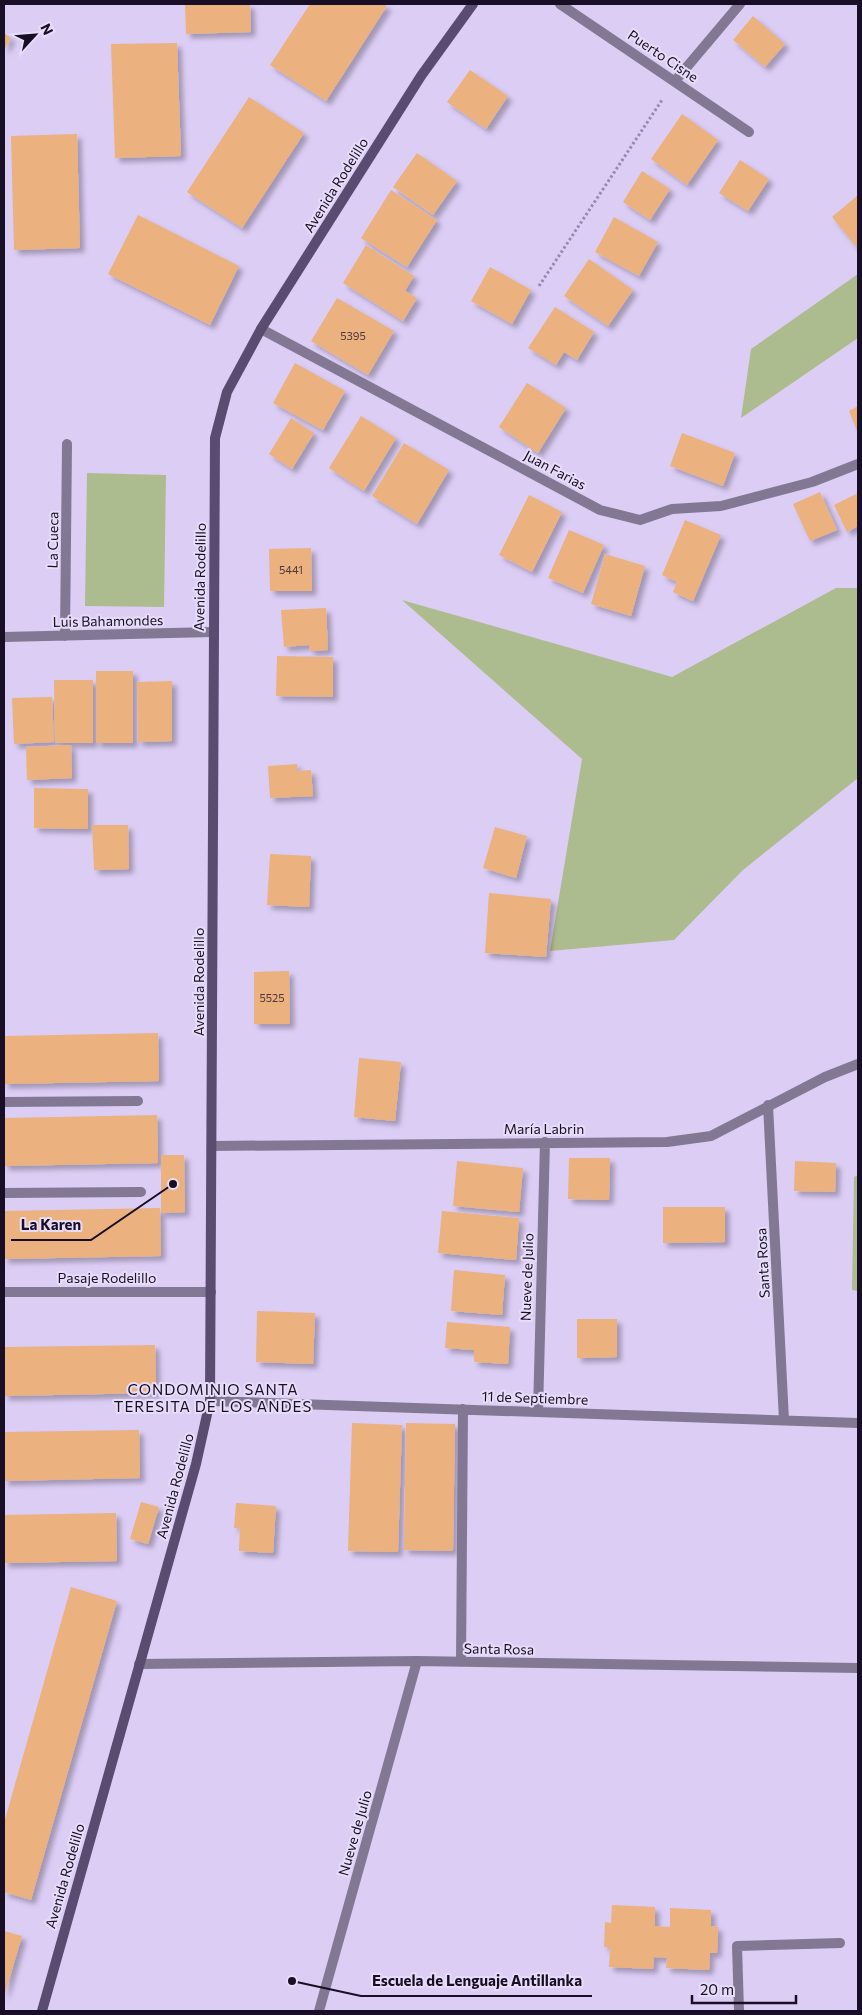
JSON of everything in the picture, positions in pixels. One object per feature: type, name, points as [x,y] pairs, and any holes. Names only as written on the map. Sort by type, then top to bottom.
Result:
[{"type":"street","name":"Avenida Rodelillo","points":[[42,2011],[196,1464],[210,1401],[215,438],[227,392],[261,329],[421,76],[473,4]]},
{"type":"street","name":"Puerto Cisne","points":[[560,4],[749,132]]},
{"type":"street","points":[[675,81],[740,4]]},
{"type":"street","name":"Juan Farias","points":[[261,329],[600,510],[640,520],[672,509],[721,506],[812,482],[858,464]]},
{"type":"street","name":"La Cueca","points":[[65,636],[67,444]]},
{"type":"street","name":"Luis Bahamondes","points":[[4,637],[213,632]]},
{"type":"street","name":"María Labrin","points":[[212,1146],[667,1142],[711,1136],[825,1077],[858,1064]]},
{"type":"street","points":[[4,1102],[138,1101]]},
{"type":"street","name":"Santa Rosa","points":[[768,1105],[784,1420]]},
{"type":"street","name":"Nueve de Julio","points":[[538,1412],[545,1142]]},
{"type":"street","points":[[4,1193],[141,1192]]},
{"type":"street","name":"Pasaje Rodelillo","points":[[4,1292],[210,1292]]},
{"type":"street","name":"11 de Septiembre","points":[[210,1401],[858,1423]]},
{"type":"street","points":[[461,1662],[464,1410]]},
{"type":"street","name":"Santa Rosa","points":[[139,1664],[417,1661],[858,1668]]},
{"type":"street","name":"Nueve de Julio","points":[[319,2011],[417,1661]]},
{"type":"street","points":[[739,2011],[737,1946],[840,1943]]},
{"type":"path","points":[[539,286],[675,81]]},
{"type":"green space","points":[[858,274],[858,338],[741,418],[751,349]]},
{"type":"green space","points":[[87,473],[166,475],[164,607],[85,606]]},
{"type":"green space","points":[[836,588],[858,588],[858,778],[743,870],[674,940],[550,951],[582,759],[402,600],[672,677]]},
{"type":"green space","points":[[858,1175],[858,1291],[852,1290],[854,1177]]},
{"type":"building","points":[[185,4],[250,4],[251,32],[186,34]]},
{"type":"building","points":[[310,4],[384,4],[387,6],[326,101],[270,65]]},
{"type":"building","points":[[753,16],[785,44],[765,67],[733,40]]},
{"type":"building","points":[[4,33],[11,38],[4,50]]},
{"type":"building","points":[[177,43],[181,156],[115,158],[111,44]]},
{"type":"building","points":[[470,70],[508,96],[486,129],[447,102]]},
{"type":"building","points":[[249,97],[304,133],[242,228],[187,192]]},
{"type":"building","points":[[682,114],[718,140],[687,185],[651,159]]},
{"type":"building","points":[[77,134],[80,248],[14,250],[11,136]]},
{"type":"building","points":[[417,153],[457,181],[433,215],[393,187]]},
{"type":"building","points":[[740,160],[769,179],[748,211],[719,193]]},
{"type":"building","points":[[642,171],[670,189],[650,220],[623,202]]},
{"type":"building","points":[[391,190],[437,220],[407,267],[361,238]]},
{"type":"building","points":[[858,195],[858,249],[832,217]]},
{"type":"building","points":[[138,215],[239,266],[210,325],[108,274]]},
{"type":"building","points":[[614,217],[658,242],[639,276],[595,252]]},
{"type":"building","points":[[366,245],[414,276],[405,291],[417,298],[403,321],[343,283]]},
{"type":"building","points":[[589,259],[633,290],[608,326],[564,296]]},
{"type":"building","points":[[490,267],[531,290],[512,324],[471,301]]},
{"type":"building","points":[[337,298],[394,331],[368,375],[311,341]]},
{"type":"building","points":[[555,307],[594,332],[577,360],[564,352],[556,365],[528,348]]},
{"type":"building","points":[[295,363],[345,391],[323,430],[273,403]]},
{"type":"building","points":[[527,383],[566,408],[538,453],[499,427]]},
{"type":"building","points":[[858,406],[858,433],[849,411]]},
{"type":"building","points":[[361,416],[396,438],[364,491],[329,468]]},
{"type":"building","points":[[291,418],[314,433],[292,469],[269,454]]},
{"type":"building","points":[[682,433],[735,453],[723,486],[670,466]]},
{"type":"building","points":[[404,443],[449,470],[417,524],[372,496]]},
{"type":"building","points":[[820,492],[837,530],[810,541],[793,504]]},
{"type":"building","points":[[858,493],[858,526],[847,532],[834,505]]},
{"type":"building","points":[[529,495],[562,512],[532,572],[499,555]]},
{"type":"building","points":[[685,520],[721,535],[693,601],[673,592],[677,582],[662,575]]},
{"type":"building","points":[[569,530],[604,545],[583,593],[548,578]]},
{"type":"building","points":[[311,548],[312,591],[270,591],[269,549]]},
{"type":"building","points":[[605,554],[645,566],[631,616],[591,604]]},
{"type":"building","points":[[326,608],[328,650],[310,651],[309,645],[284,647],[281,610]]},
{"type":"building","points":[[277,656],[333,657],[333,697],[276,696]]},
{"type":"building","points":[[96,671],[133,671],[133,743],[96,743]]},
{"type":"building","points":[[54,680],[93,680],[93,743],[55,743]]},
{"type":"building","points":[[172,681],[172,741],[138,742],[137,682]]},
{"type":"building","points":[[52,697],[54,742],[14,744],[12,698]]},
{"type":"building","points":[[71,745],[72,778],[27,780],[26,747]]},
{"type":"building","points":[[297,764],[297,771],[311,770],[313,796],[270,798],[268,766]]},
{"type":"building","points":[[34,788],[88,789],[88,829],[34,828]]},
{"type":"building","points":[[92,825],[128,825],[129,869],[94,870]]},
{"type":"building","points":[[495,827],[527,836],[516,878],[483,868]]},
{"type":"building","points":[[270,854],[311,856],[309,907],[267,905]]},
{"type":"building","points":[[489,893],[551,899],[546,957],[485,953]]},
{"type":"building","points":[[289,971],[290,1024],[254,1024],[254,972]]},
{"type":"building","points":[[158,1033],[159,1081],[4,1084],[4,1036]]},
{"type":"building","points":[[359,1058],[401,1062],[395,1121],[354,1117]]},
{"type":"building","points":[[157,1115],[158,1163],[4,1166],[4,1118]]},
{"type":"building","points":[[161,1155],[184,1155],[185,1212],[161,1213]]},
{"type":"building","points":[[569,1158],[610,1158],[609,1200],[568,1199]]},
{"type":"building","points":[[457,1161],[523,1168],[519,1212],[453,1206]]},
{"type":"building","points":[[795,1161],[836,1163],[835,1192],[794,1191]]},
{"type":"building","points":[[663,1207],[725,1207],[725,1242],[663,1243]]},
{"type":"building","points":[[160,1208],[161,1256],[4,1259],[4,1211]]},
{"type":"building","points":[[442,1211],[519,1218],[516,1260],[438,1253]]},
{"type":"building","points":[[454,1270],[505,1275],[502,1315],[451,1311]]},
{"type":"building","points":[[257,1311],[315,1313],[313,1364],[256,1362]]},
{"type":"building","points":[[577,1319],[617,1319],[617,1357],[577,1358]]},
{"type":"building","points":[[447,1322],[510,1327],[508,1364],[474,1362],[474,1350],[445,1348]]},
{"type":"building","points":[[155,1345],[156,1393],[4,1396],[4,1347]]},
{"type":"building","points":[[352,1423],[402,1425],[398,1552],[348,1551]]},
{"type":"building","points":[[406,1423],[455,1424],[453,1551],[404,1550]]},
{"type":"building","points":[[139,1430],[140,1478],[4,1481],[4,1432]]},
{"type":"building","points":[[141,1502],[159,1507],[148,1544],[130,1539]]},
{"type":"building","points":[[236,1503],[276,1506],[273,1553],[239,1551],[240,1528],[234,1528]]},
{"type":"building","points":[[116,1513],[117,1561],[4,1563],[4,1515]]},
{"type":"building","points":[[71,1587],[117,1601],[31,1900],[4,1892],[4,1823]]},
{"type":"building","points":[[612,1905],[655,1907],[655,1926],[670,1927],[670,1908],[711,1910],[711,1926],[718,1927],[717,1953],[710,1953],[709,1970],[666,1968],[667,1958],[654,1957],[653,1969],[609,1967],[610,1948],[604,1947],[605,1922],[611,1923]]},
{"type":"building","points":[[4,1931],[22,1936],[4,1997]]},
{"type":"place","name":"La Karen","points":[[173,1184]]},
{"type":"place","name":"Escuela de Lenguaje Antillanka","points":[[292,1981]]},
{"type":"district","name":"CONDOMINIO SANTA TERESITA DE LOS ANDES","points":[[213,1398]]}]
